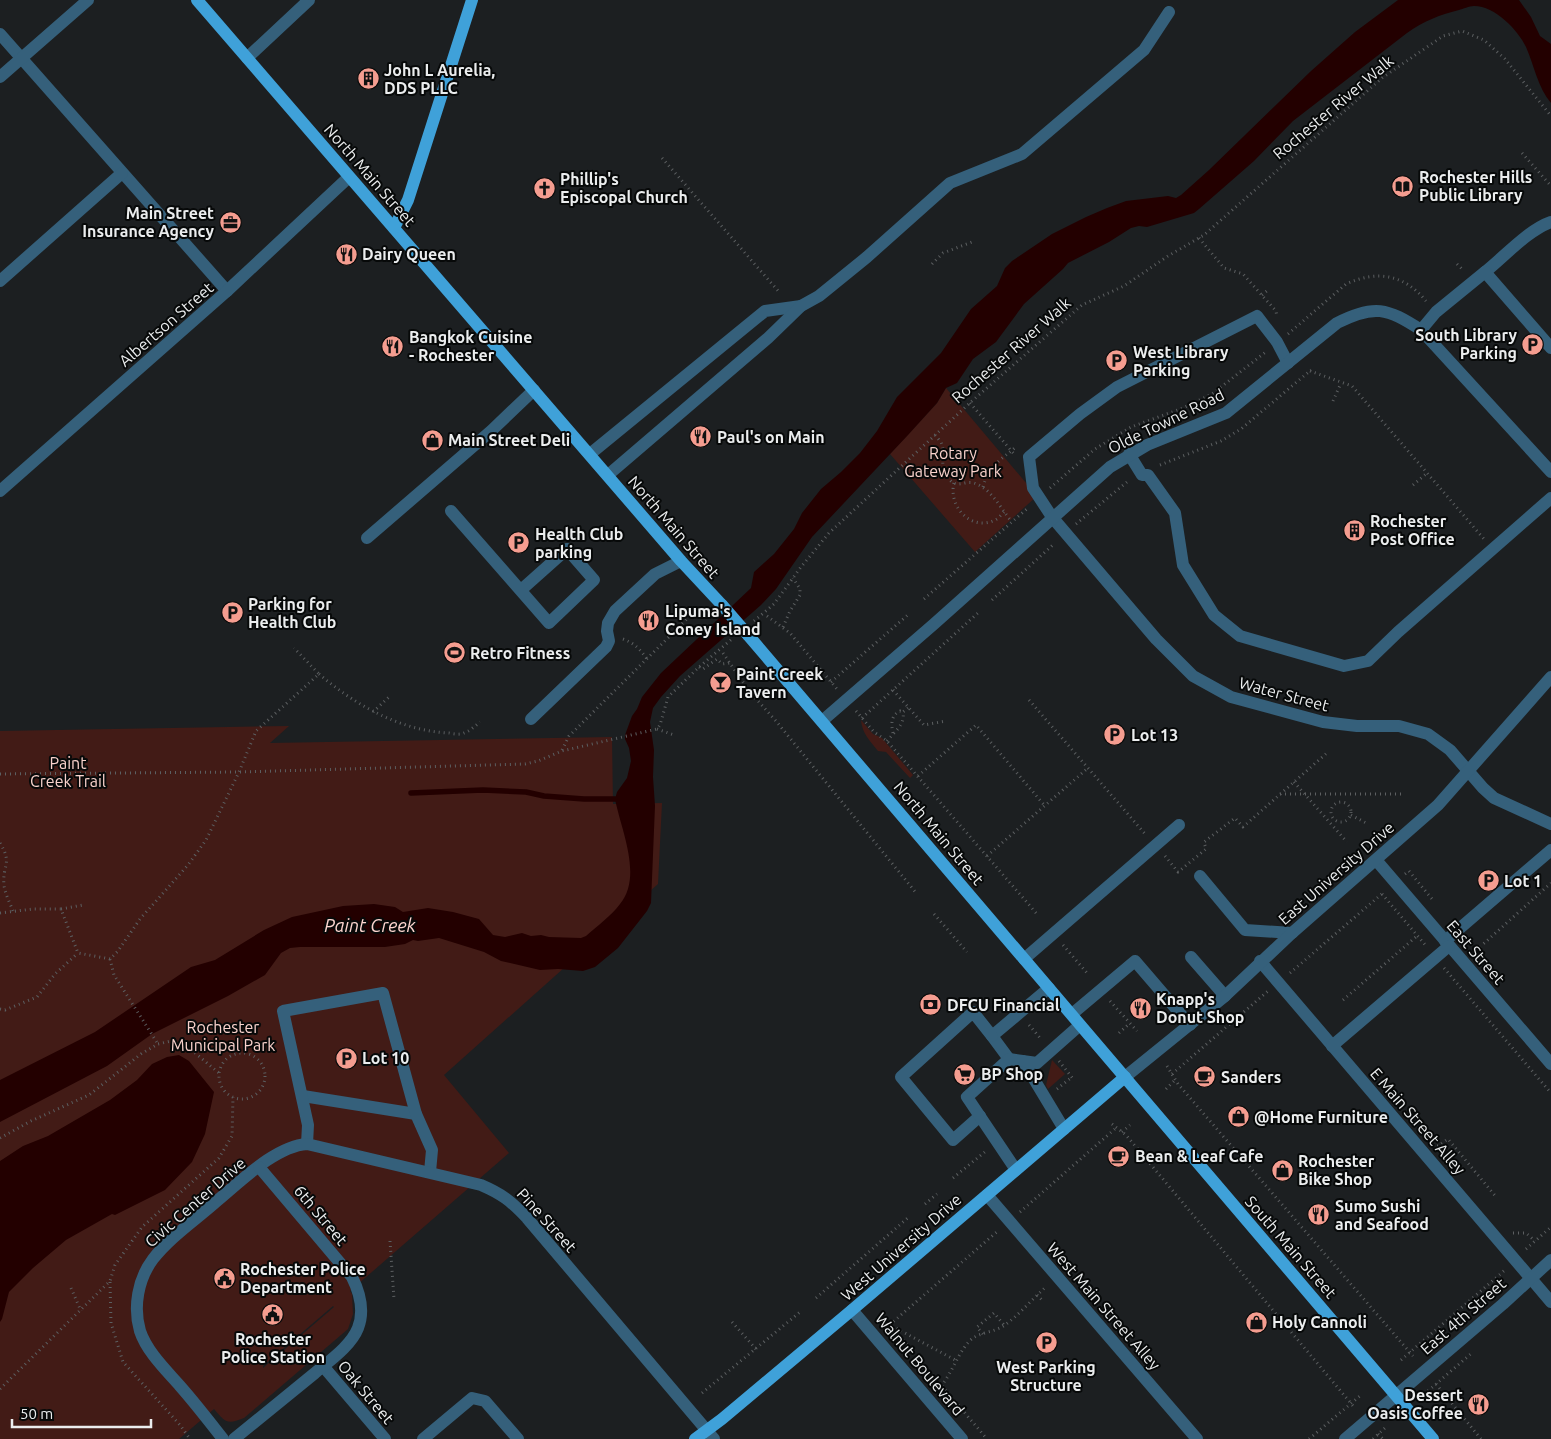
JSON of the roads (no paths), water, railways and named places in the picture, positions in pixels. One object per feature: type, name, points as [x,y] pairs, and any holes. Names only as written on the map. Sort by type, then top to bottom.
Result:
[{"type":"main road","name":"North Main Street","points":[[197,0],[681,561],[745,631],[1125,1077]]},
{"type":"main road","points":[[394,228],[409,196],[472,0]]},
{"type":"main road","name":"West University Drive","points":[[695,1439],[710,1435],[852,1310],[1125,1077]]},
{"type":"main road","name":"South Main Street","points":[[1125,1077],[1433,1439]]},
{"type":"street","points":[[0,77],[88,0]]},
{"type":"street","points":[[247,58],[309,0]]},
{"type":"street","points":[[608,475],[768,338],[801,306],[819,296],[867,257],[950,184],[1022,154],[1144,50],[1169,12]]},
{"type":"street","points":[[0,34],[227,291]]},
{"type":"street","points":[[0,281],[122,173]]},
{"type":"street","name":"Albertson Street","points":[[0,491],[227,291],[349,177]]},
{"type":"street","points":[[1421,330],[1436,312],[1527,237],[1544,224],[1551,222]]},
{"type":"street","points":[[1485,272],[1551,348]]},
{"type":"street","points":[[590,454],[765,311],[801,306]]},
{"type":"street","name":"Olde Towne Road","points":[[822,721],[934,624],[1093,480],[1129,454],[1226,413],[1337,323],[1357,313],[1376,310],[1394,314],[1421,330],[1551,472]]},
{"type":"street","name":"Water Street","points":[[1288,363],[1277,342],[1257,316],[1117,387],[1080,414],[1029,458],[1032,488],[1052,517],[1132,612],[1174,659],[1193,676],[1231,697],[1323,722],[1356,726],[1399,726],[1416,729],[1444,744],[1494,798],[1551,824]]},
{"type":"street","points":[[367,538],[491,432],[534,390]]},
{"type":"street","points":[[1129,454],[1142,475],[1148,475],[1174,512],[1183,565],[1214,615],[1240,636],[1344,666],[1368,661],[1398,632],[1551,498]]},
{"type":"street","points":[[451,511],[549,623],[594,580],[567,549],[521,590]]},
{"type":"street","points":[[530,719],[595,658],[609,641],[608,622],[615,611],[655,574],[681,561]]},
{"type":"street","name":"East University Drive","points":[[1125,1077],[1225,996],[1260,961],[1438,805],[1551,677]]},
{"type":"street","points":[[1024,958],[1180,825]]},
{"type":"street","points":[[1332,1046],[1551,850]]},
{"type":"street","name":"East Street","points":[[1376,860],[1551,1064]]},
{"type":"street","points":[[1200,876],[1245,930],[1292,933]]},
{"type":"street","points":[[1191,957],[1225,996]]},
{"type":"street","points":[[1072,1014],[1135,961],[1190,1025]]},
{"type":"street","name":"E Main Street Alley","points":[[1260,961],[1551,1302]]},
{"type":"street","points":[[992,1036],[1049,988]]},
{"type":"street","points":[[307,1144],[308,1125],[303,1096],[283,1011],[383,993],[416,1114],[432,1150],[430,1172]]},
{"type":"street","points":[[980,1116],[953,1140],[901,1077],[973,1012],[1009,1059],[1037,1063],[1080,1025]]},
{"type":"street","points":[[1009,1059],[967,1098],[1016,1170]]},
{"type":"street","points":[[1023,1061],[1064,1129]]},
{"type":"street","points":[[303,1096],[416,1114]]},
{"type":"street","name":"Pine Street","points":[[259,1167],[285,1149],[299,1144],[307,1144],[430,1172],[481,1185],[500,1193],[514,1204],[710,1435]]},
{"type":"street","name":"6th Street","points":[[234,1439],[340,1350],[357,1330],[361,1316],[361,1301],[352,1277],[259,1167]]},
{"type":"street","name":"Civic Center Drive","points":[[224,1439],[153,1354],[140,1332],[136,1306],[140,1284],[153,1259],[187,1227],[259,1167]]},
{"type":"street","name":"West Main Street Alley","points":[[987,1194],[1197,1439]]},
{"type":"street","name":"East 4th Street","points":[[1345,1439],[1551,1260]]},
{"type":"street","name":"Walnut Boulevard","points":[[852,1310],[962,1439]]},
{"type":"street","name":"Oak Street","points":[[323,1366],[384,1439]]},
{"type":"street","points":[[423,1439],[472,1398],[485,1401],[518,1439]]},
{"type":"water","name":"Paint Creek","points":[[1398,0],[1519,0],[1531,17],[1540,36],[1551,44],[1551,103],[1539,83],[1522,40],[1498,14],[1482,7],[1474,6],[1445,14],[1407,33],[1293,121],[1254,161],[1194,213],[1147,227],[1131,228],[1109,242],[1068,263],[1024,304],[996,342],[973,359],[957,383],[946,388],[937,403],[812,537],[776,589],[761,605],[680,676],[653,708],[650,722],[654,750],[655,806],[651,903],[647,911],[618,948],[595,967],[583,971],[540,970],[501,961],[484,952],[439,938],[413,940],[405,944],[385,947],[290,948],[281,953],[265,975],[152,1034],[107,1066],[0,1122],[0,1080],[95,1032],[191,967],[215,960],[264,930],[292,917],[343,906],[374,904],[395,907],[403,912],[428,908],[453,912],[479,919],[493,935],[505,937],[522,933],[531,936],[541,935],[549,937],[581,938],[586,936],[608,917],[627,893],[630,867],[615,799],[617,792],[627,778],[631,761],[625,735],[642,697],[661,673],[751,588],[754,572],[774,554],[794,529],[802,513],[821,489],[860,453],[877,431],[897,397],[941,353],[971,309],[997,286],[1005,268],[1012,261],[1052,234],[1107,208],[1126,201],[1168,196],[1176,198],[1181,195],[1311,71],[1355,32]]},
{"type":"water","points":[[179,1055],[189,1061],[214,1092],[205,1134],[192,1162],[165,1190],[115,1215],[112,1214],[66,1240],[33,1268],[9,1292],[0,1322],[0,1161],[23,1146],[48,1136],[110,1100],[137,1080],[152,1064],[167,1057]]},
{"type":"waterway","points":[[411,793],[483,790],[526,792],[544,796],[584,799],[615,799]]},
{"type":"place","name":"John L Aurelia, DDS PLLC","points":[[368,79]]},
{"type":"place","name":"Rochester Hills Public Library","points":[[1403,186]]},
{"type":"place","name":"Phillip's Episcopal Church","points":[[544,188]]},
{"type":"place","name":"Main Street Insurance Agency","points":[[230,222]]},
{"type":"place","name":"Dairy Queen","points":[[346,254]]},
{"type":"place","name":"South Library Parking","points":[[1533,344]]},
{"type":"place","name":"Bangkok Cuisine - Rochester","points":[[393,346]]},
{"type":"place","name":"West Library Parking","points":[[1117,361]]},
{"type":"place","name":"Paul's on Main","points":[[701,437]]},
{"type":"place","name":"Main Street Deli","points":[[432,440]]},
{"type":"place","name":"Rochester Post Office","points":[[1354,530]]},
{"type":"place","name":"Health Club parking","points":[[519,543]]},
{"type":"place","name":"Parking for Health Club","points":[[232,613]]},
{"type":"place","name":"Lipuma's Coney Island","points":[[649,620]]},
{"type":"place","name":"Retro Fitness","points":[[454,653]]},
{"type":"place","name":"Paint Creek Tavern","points":[[720,683]]},
{"type":"place","name":"Lot 13","points":[[1115,735]]},
{"type":"place","name":"Lot 1","points":[[1488,881]]},
{"type":"place","name":"DFCU Financial","points":[[931,1005]]},
{"type":"place","name":"Knapp's Donut Shop","points":[[1140,1008]]},
{"type":"place","name":"Lot 10","points":[[346,1058]]},
{"type":"place","name":"BP Shop","points":[[965,1074]]},
{"type":"place","name":"Sanders","points":[[1205,1077]]},
{"type":"place","name":"@Home Furniture","points":[[1238,1117]]},
{"type":"place","name":"Bean & Leaf Cafe","points":[[1119,1156]]},
{"type":"place","name":"Rochester Bike Shop","points":[[1282,1170]]},
{"type":"place","name":"Sumo Sushi and Seafood","points":[[1319,1215]]},
{"type":"place","name":"Rochester Police Department","points":[[224,1278]]},
{"type":"place","name":"Rochester Police Station","points":[[273,1315]]},
{"type":"place","name":"Holy Cannoli","points":[[1256,1322]]},
{"type":"place","name":"West Parking Structure","points":[[1046,1343]]},
{"type":"place","name":"Dessert Oasis Coffee","points":[[1479,1404]]},
{"type":"park label","name":"Rotary Gateway Park","points":[[953,462]]},
{"type":"park label","name":"Paint Creek Trail","points":[[68,772]]},
{"type":"park label","name":"Rochester Municipal Park","points":[[223,1036]]}]
